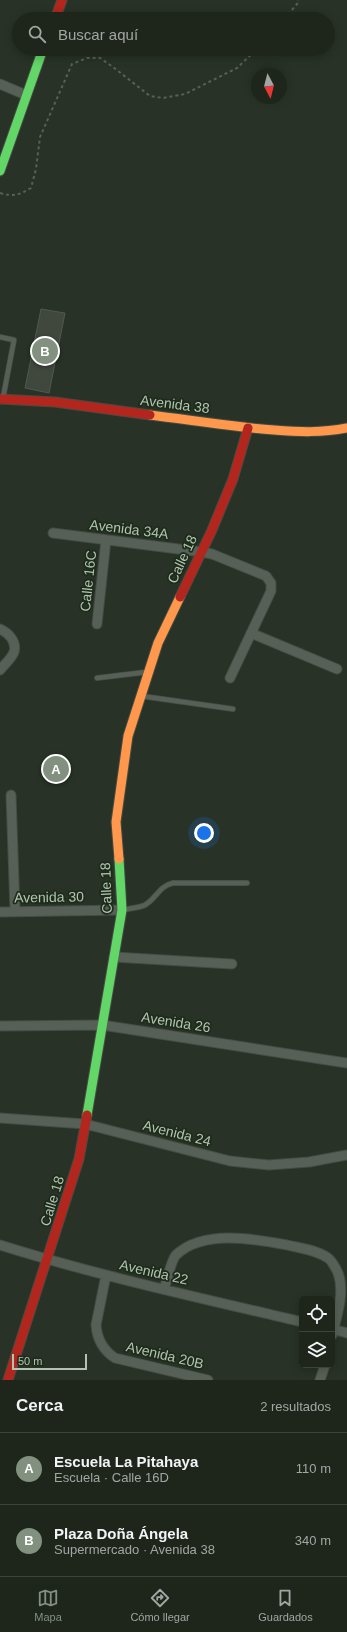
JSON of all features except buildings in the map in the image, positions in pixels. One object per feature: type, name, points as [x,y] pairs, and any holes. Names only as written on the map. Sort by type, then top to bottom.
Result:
[{"type":"street","points":[[58,12],[62,0]]},
{"type":"street","points":[[0,171],[40,56]]},
{"type":"street","points":[[0,84],[26,95]]},
{"type":"street","name":"Avenida 38","points":[[1,399],[55,402],[248,428],[306,432],[332,432],[347,428]]},
{"type":"street","name":"Calle 18","points":[[8,1380],[80,1159],[122,910],[116,822],[128,736],[158,644],[202,552],[233,479],[248,428]]},
{"type":"street","name":"Avenida 34A","points":[[53,533],[212,554],[266,576],[272,591],[230,678]]},
{"type":"street","name":"Calle 16C","points":[[97,624],[106,540]]},
{"type":"street","points":[[0,629],[10,635],[14,646],[14,653],[0,670]]},
{"type":"street","points":[[251,633],[337,669]]},
{"type":"street","points":[[11,795],[15,911]]},
{"type":"street","name":"Avenida 30","points":[[0,912],[122,910]]},
{"type":"street","points":[[114,957],[232,964]]},
{"type":"street","name":"Avenida 26","points":[[0,1026],[102,1025],[347,1063]]},
{"type":"street","name":"Avenida 24","points":[[0,1118],[85,1124],[230,1161],[269,1165],[309,1162],[347,1155]]},
{"type":"street","points":[[164,1289],[175,1256],[187,1248],[205,1241],[232,1238],[252,1239],[309,1249],[328,1258],[338,1272],[341,1288],[335,1317]]},
{"type":"street","name":"Avenida 22","points":[[0,1245],[48,1260],[106,1275],[299,1321]]},
{"type":"street","name":"Avenida 20B","points":[[106,1275],[96,1325],[96,1332],[101,1344],[108,1352],[115,1358],[208,1380]]},
{"type":"street","points":[[335,1331],[347,1333]]},
{"type":"street","points":[[320,1380],[324,1368]]},
{"type":"lane","points":[[0,337],[14,340],[1,399]]},
{"type":"lane","points":[[97,678],[149,671]]},
{"type":"lane","points":[[141,696],[233,709]]},
{"type":"lane","points":[[122,910],[144,905],[166,885],[173,883],[247,883]]},
{"type":"path","points":[[290,12],[298,3],[298,0]]},
{"type":"path","points":[[0,193],[20,195],[31,188],[36,169],[40,137],[72,64],[87,58],[100,58],[150,96],[163,98],[186,94],[237,68],[250,56]]},
{"type":"traffic: fast","points":[[0,171],[41,56]]},
{"type":"traffic: fast","points":[[87,1115],[122,910],[119,859]]},
{"type":"traffic: slow","points":[[150,415],[283,431],[301,432],[338,430],[347,428]]},
{"type":"traffic: slow","points":[[119,859],[116,822],[128,736],[158,643],[180,597]]},
{"type":"traffic: jam","points":[[58,12],[62,0]]},
{"type":"traffic: jam","points":[[0,399],[55,402],[150,415]]},
{"type":"traffic: jam","points":[[180,597],[212,530],[233,479],[248,428]]},
{"type":"traffic: jam","points":[[8,1380],[79,1159],[87,1115]]},
{"type":"place","name":"Plaza Doña Ángela","points":[[45,351]]},
{"type":"place","name":"Escuela La Pitahaya","points":[[56,769]]}]
